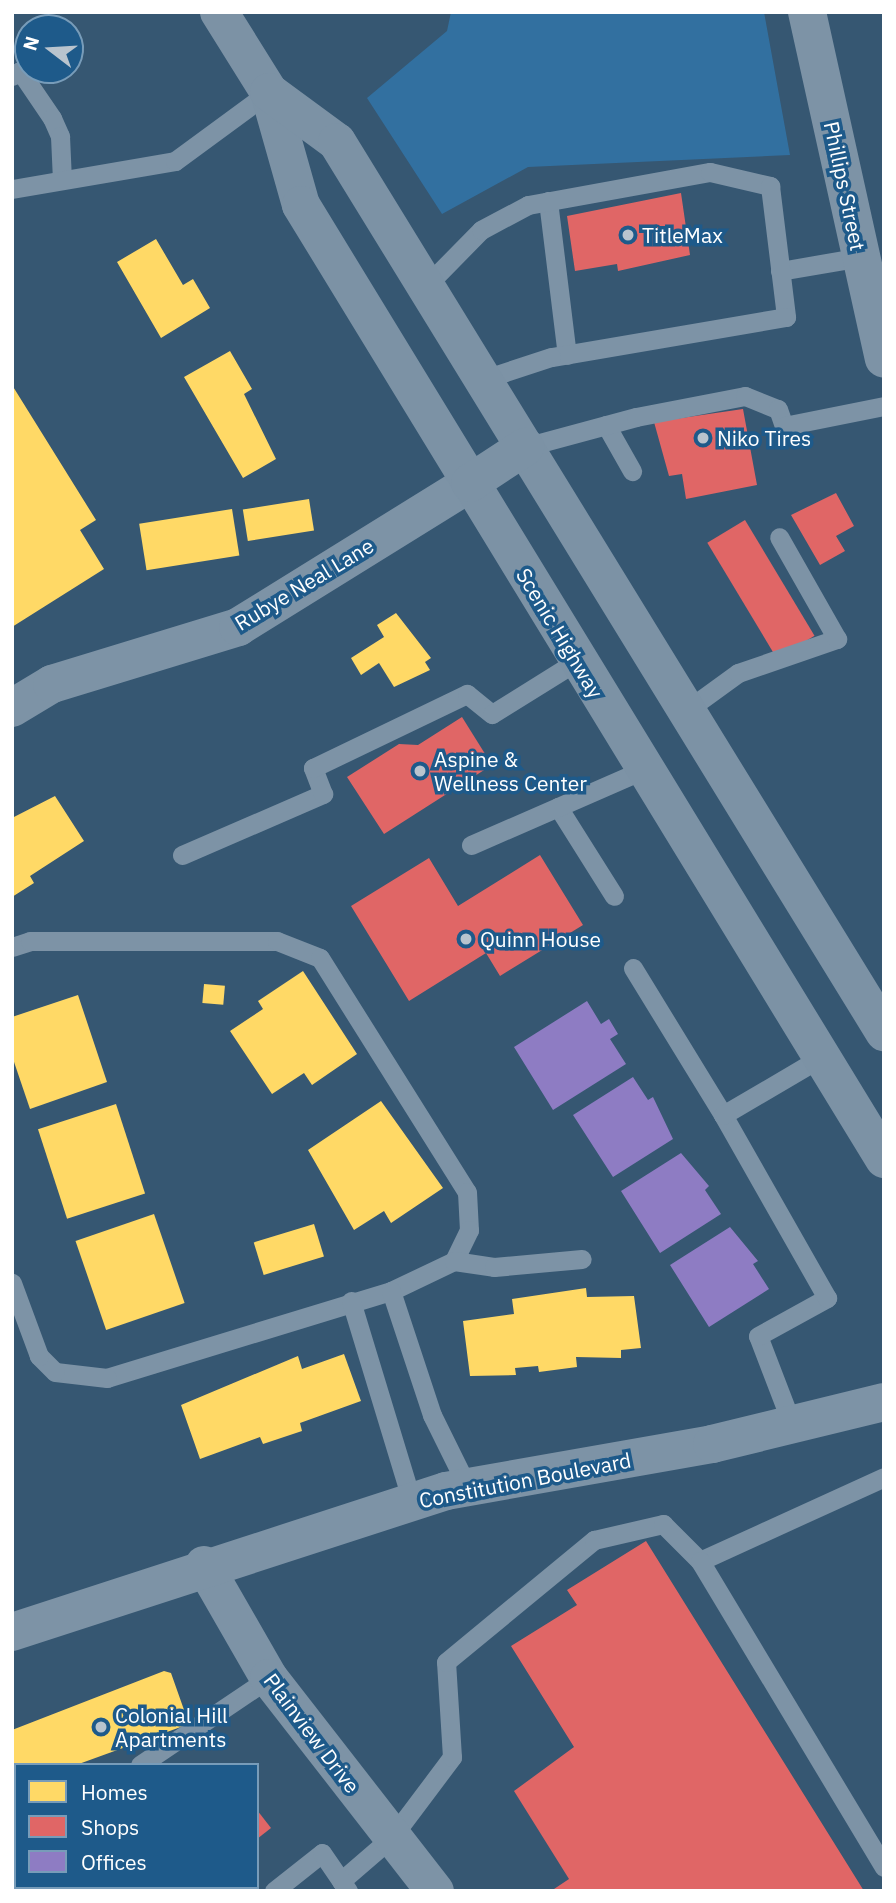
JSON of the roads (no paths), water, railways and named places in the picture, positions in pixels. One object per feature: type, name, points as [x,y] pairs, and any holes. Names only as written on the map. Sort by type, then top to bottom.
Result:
[{"type":"highway","name":"Scenic Highway","points":[[223,14],[269,92],[301,205],[643,770],[884,1159]]},
{"type":"highway","name":"Scenic Highway","points":[[269,92],[337,142],[881,1025]]},
{"type":"highway","points":[[470,483],[526,447]]},
{"type":"street","name":"Phillips Street","points":[[807,12],[884,359]]},
{"type":"street","name":"Rubye Neal Lane","points":[[12,708],[52,684],[238,627],[470,483]]},
{"type":"street","name":"Constitution Boulevard","points":[[12,1632],[204,1565],[411,1502],[468,1488],[793,1427],[884,1402]]},
{"type":"street","name":"Plainview Drive","points":[[204,1565],[269,1678],[435,1891]]},
{"type":"lane","points":[[12,76],[20,71],[52,118],[60,136],[62,180]]},
{"type":"lane","points":[[12,189],[175,161],[269,92]]},
{"type":"lane","points":[[426,286],[481,230],[548,201],[710,173],[769,186],[786,317],[567,355],[484,379]]},
{"type":"lane","points":[[548,201],[567,355]]},
{"type":"lane","points":[[780,271],[861,257]]},
{"type":"lane","points":[[526,447],[606,425],[746,396],[778,409],[784,426],[884,406]]},
{"type":"lane","points":[[606,425],[632,471]]},
{"type":"lane","points":[[687,710],[738,673],[837,639],[779,537]]},
{"type":"lane","points":[[182,855],[323,794],[313,768],[467,694],[492,714],[577,661]]},
{"type":"lane","points":[[471,845],[643,770]]},
{"type":"lane","points":[[558,807],[614,896]]},
{"type":"lane","points":[[12,947],[30,941],[277,941],[320,958],[467,1192],[469,1230],[454,1261]]},
{"type":"lane","points":[[633,968],[723,1115],[827,1298],[758,1336],[793,1427]]},
{"type":"lane","points":[[723,1115],[820,1058]]},
{"type":"lane","points":[[12,1283],[38,1356],[55,1372],[77,1379],[107,1378],[351,1301],[391,1291],[454,1261],[494,1268],[582,1259]]},
{"type":"lane","points":[[391,1291],[432,1415],[468,1488]]},
{"type":"lane","points":[[351,1301],[411,1502]]},
{"type":"lane","points":[[700,1561],[884,1477]]},
{"type":"lane","points":[[274,1891],[322,1853],[344,1886],[392,1838],[452,1757],[446,1662],[594,1540],[663,1524],[700,1561],[884,1867]]},
{"type":"lane","points":[[143,1763],[269,1678]]},
{"type":"place","name":"TitleMax","points":[[628,235]]},
{"type":"place","name":"Niko Tires","points":[[703,438]]},
{"type":"place","name":"Aspine & Wellness Center","points":[[420,771]]},
{"type":"place","name":"Quinn House","points":[[466,939]]},
{"type":"place","name":"Colonial Hill Apartments","points":[[101,1727]]}]
